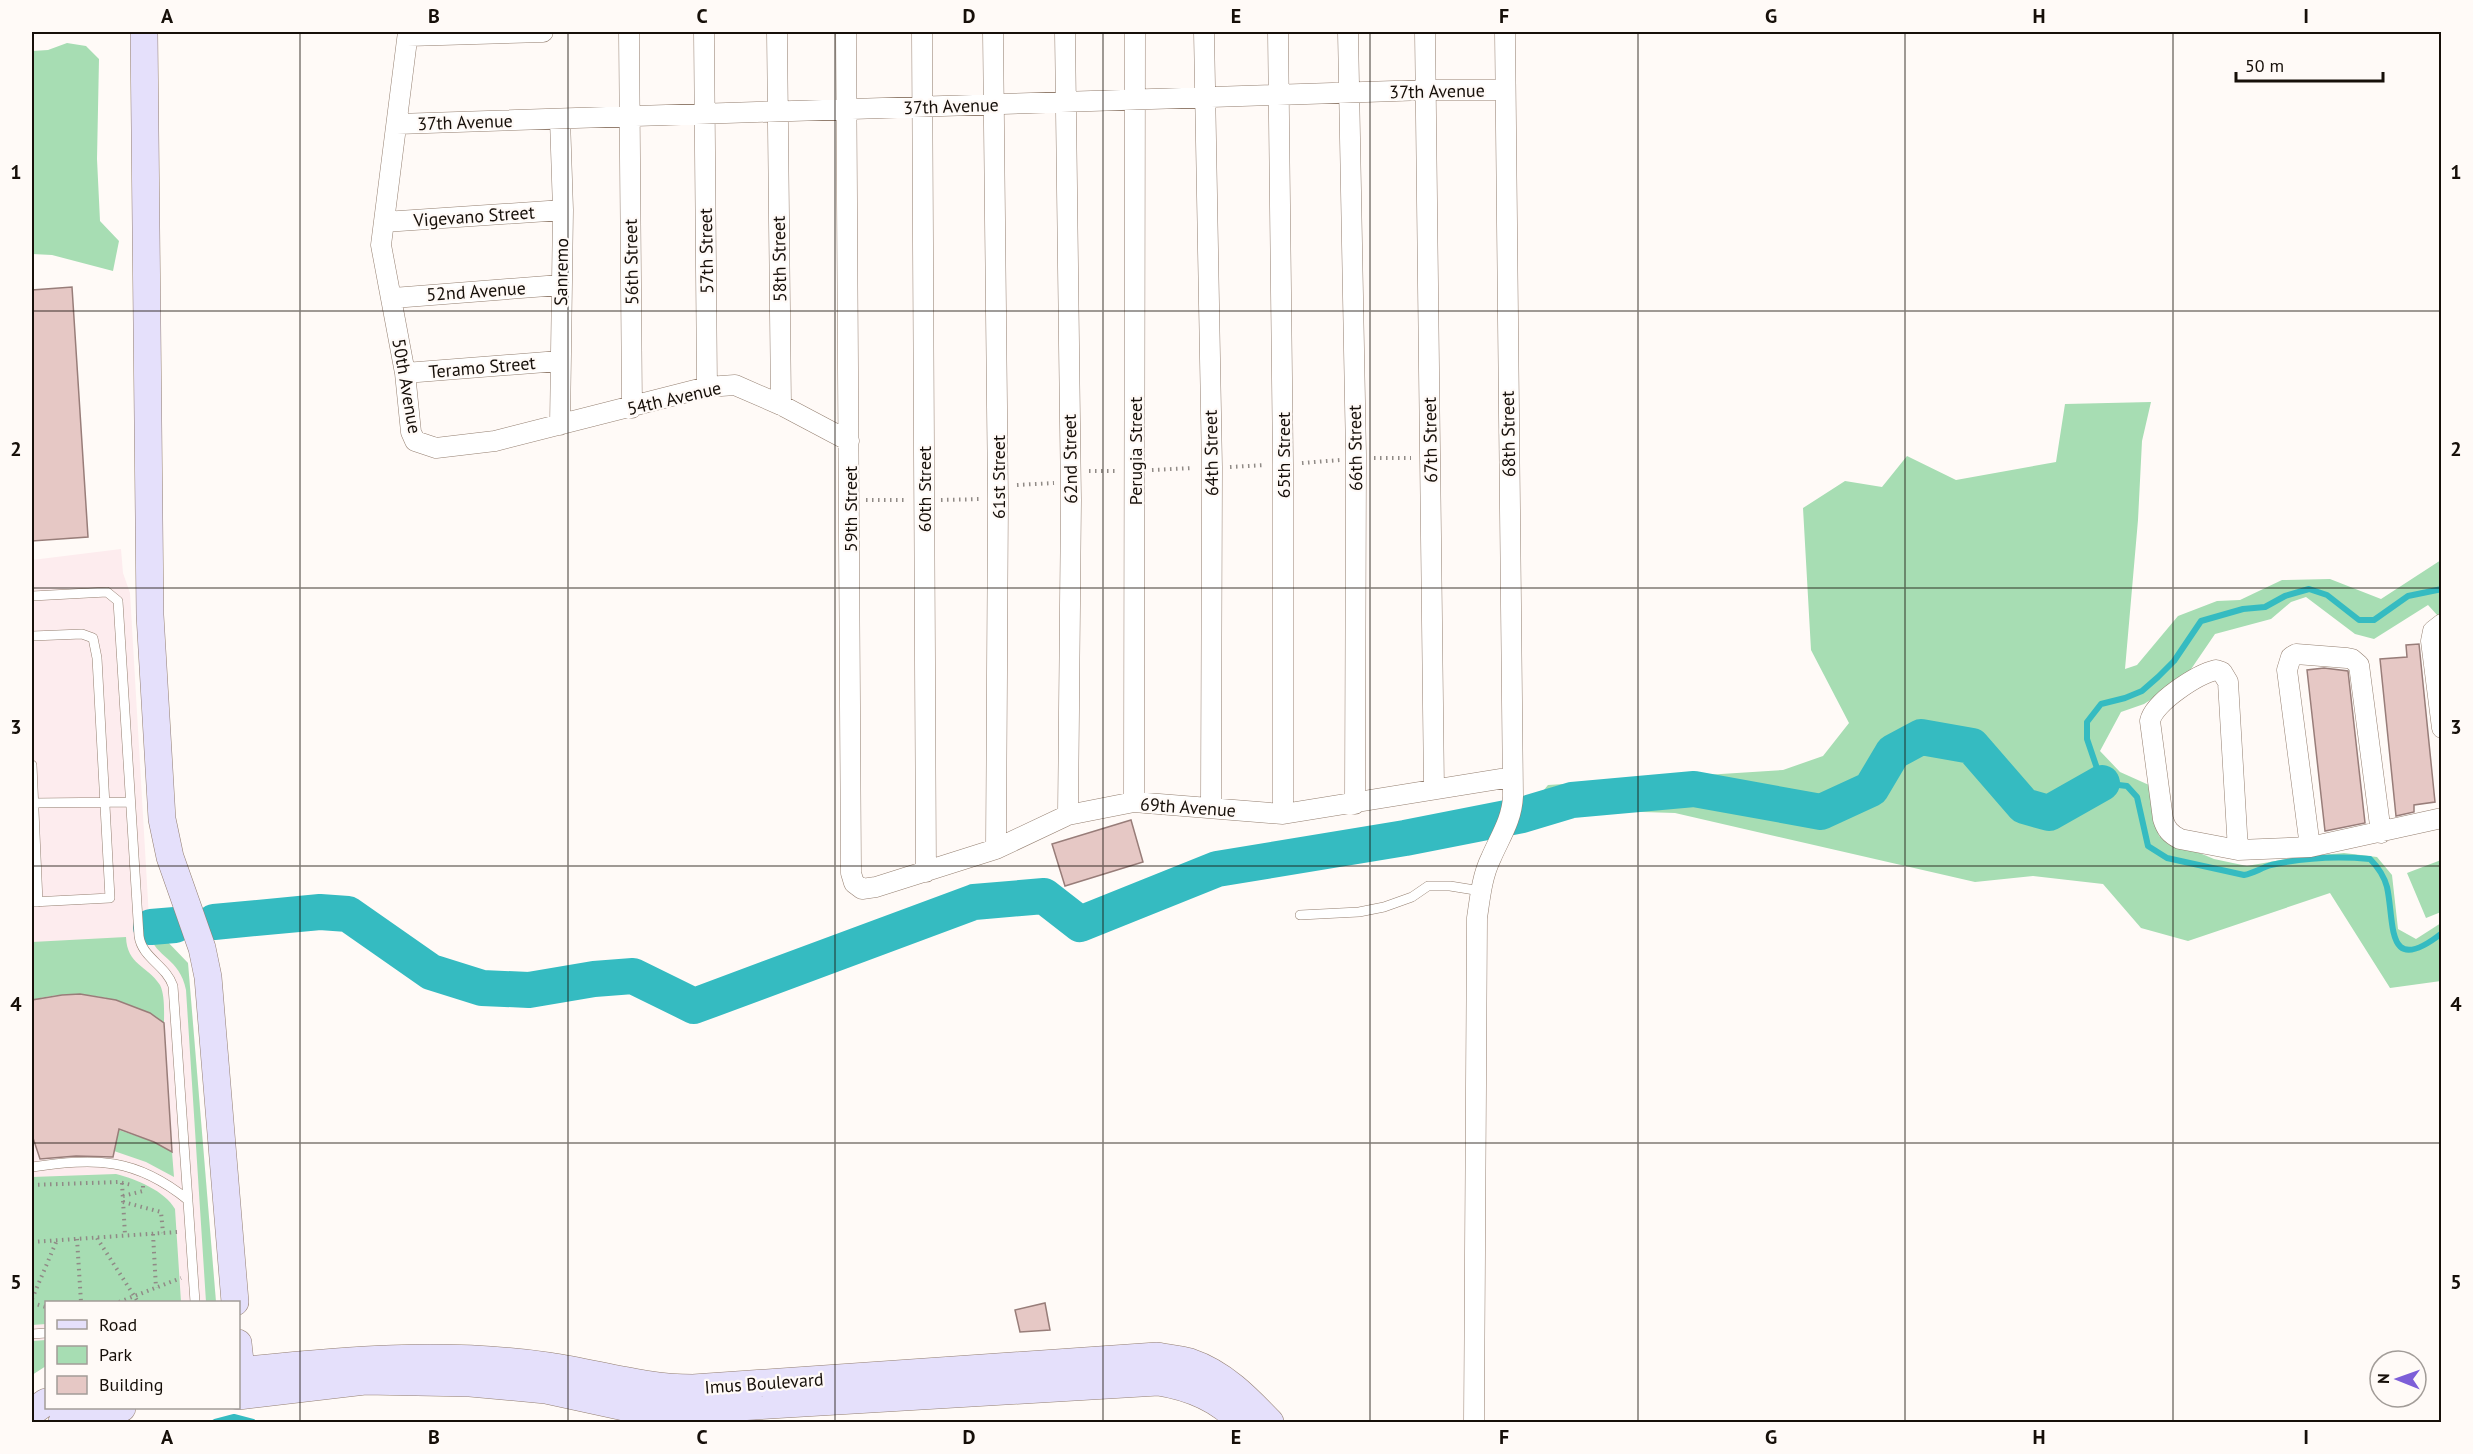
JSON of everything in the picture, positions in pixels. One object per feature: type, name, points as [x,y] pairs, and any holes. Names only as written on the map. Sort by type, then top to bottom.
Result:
[{"type":"main road","points":[[144,32],[149,594],[162,819],[170,857],[202,948],[208,977],[235,1301]]},
{"type":"main road","name":"Imus Boulevard","points":[[240,1379],[364,1358],[471,1359],[548,1366],[652,1386],[693,1388],[1157,1356],[1190,1362],[1219,1376],[1245,1396],[1270,1422]]},
{"type":"main road","name":"Imus Boulevard","points":[[240,1379],[470,1383],[546,1390],[630,1408],[670,1411],[1124,1382],[1158,1382],[1183,1386],[1210,1398],[1240,1422]]},
{"type":"main road","points":[[32,1412],[45,1403]]},
{"type":"main road","points":[[62,1422],[105,1409]]},
{"type":"street","points":[[408,34],[543,32]]},
{"type":"street","name":"56th Street","points":[[628,32],[632,408]]},
{"type":"street","name":"57th Street","points":[[704,32],[708,387]]},
{"type":"street","name":"58th Street","points":[[777,32],[781,405]]},
{"type":"street","name":"59th Street","points":[[846,32],[851,873],[854,883],[862,889],[876,888]]},
{"type":"street","name":"60th Street","points":[[922,32],[926,872]]},
{"type":"street","name":"61st Street","points":[[993,32],[998,485],[996,849]]},
{"type":"street","name":"62nd Street","points":[[1065,32],[1064,103],[1071,477],[1068,815]]},
{"type":"street","name":"Perugia Street","points":[[1134,32],[1134,802]]},
{"type":"street","name":"64th Street","points":[[1204,32],[1212,467],[1211,807]]},
{"type":"street","name":"65th Street","points":[[1278,32],[1283,464],[1282,814]]},
{"type":"street","name":"66th Street","points":[[1348,32],[1356,458],[1355,804]]},
{"type":"street","name":"67th Street","points":[[1425,32],[1434,789]]},
{"type":"street","points":[[1505,32],[1505,90]]},
{"type":"street","name":"50th Avenue","points":[[408,34],[381,245],[393,298],[405,373],[411,432],[416,441],[436,448],[495,441],[560,425]]},
{"type":"street","name":"37th Avenue","points":[[397,124],[1425,90],[1505,90]]},
{"type":"street","name":"68th Street","points":[[1481,891],[1490,859],[1505,831],[1513,808],[1505,90]]},
{"type":"street","name":"Sanremo","points":[[560,118],[563,210],[560,285],[560,425]]},
{"type":"street","name":"Vigevano Street","points":[[384,222],[563,210]]},
{"type":"street","name":"52nd Avenue","points":[[393,298],[560,285]]},
{"type":"street","name":"Teramo Street","points":[[405,373],[559,361]]},
{"type":"street","name":"54th Avenue","points":[[560,425],[708,387],[735,385],[781,405],[849,441]]},
{"type":"street","points":[[2442,624],[2433,631],[2431,641],[2442,728]]},
{"type":"street","points":[[2310,847],[2287,670],[2288,663],[2296,654],[2347,658],[2359,665],[2381,833]]},
{"type":"street","points":[[2238,850],[2228,682],[2222,672],[2216,670],[2200,675],[2157,706],[2152,713],[2150,721],[2165,828],[2172,835],[2180,839],[2238,850],[2310,847],[2442,818]]},
{"type":"street","name":"69th Avenue","points":[[876,888],[996,849],[1068,815],[1134,802],[1282,814],[1512,777]]},
{"type":"street","points":[[1474,1422],[1478,918],[1481,891]]},
{"type":"lane","points":[[32,596],[107,592],[118,601],[140,942],[145,953],[169,976],[173,986],[195,1301]]},
{"type":"lane","points":[[32,636],[82,634],[93,638],[110,898],[35,902],[32,765]]},
{"type":"lane","points":[[32,803],[130,802]]},
{"type":"lane","points":[[1300,915],[1359,912],[1412,897],[1428,886],[1450,886],[1481,891]]},
{"type":"lane","points":[[32,1167],[76,1163],[121,1164],[153,1175],[188,1200]]},
{"type":"path","points":[[998,485],[1135,470],[1283,464],[1356,458],[1430,458]]},
{"type":"path","points":[[122,1183],[125,1236]]},
{"type":"path","points":[[32,1185],[122,1183],[143,1186],[143,1191],[123,1196]]},
{"type":"path","points":[[123,1202],[161,1212],[163,1233]]},
{"type":"path","points":[[32,1242],[190,1231]]},
{"type":"path","points":[[153,1234],[156,1288]]},
{"type":"path","points":[[98,1238],[137,1301]]},
{"type":"path","points":[[77,1239],[81,1301]]},
{"type":"path","points":[[32,1301],[57,1240]]},
{"type":"path","points":[[122,1301],[193,1274]]},
{"type":"shaded area","points":[[121,549],[123,573],[130,593],[150,935],[161,935],[188,963],[216,1301],[45,1301],[45,1367],[32,1375],[32,560]]},
{"type":"green space","points":[[67,43],[86,46],[99,59],[97,159],[100,221],[119,241],[113,271],[52,255],[32,254],[32,51],[48,50]]},
{"type":"green space","points":[[2151,402],[2142,441],[2138,520],[2125,669],[2137,665],[2178,616],[2217,601],[2240,600],[2282,580],[2330,579],[2381,599],[2441,560],[2441,613],[2438,616],[2428,605],[2374,639],[2355,634],[2306,597],[2291,602],[2271,619],[2215,634],[2185,678],[2144,704],[2121,712],[2100,751],[2120,772],[2149,785],[2159,836],[2214,859],[2247,866],[2298,857],[2344,853],[2377,857],[2392,875],[2398,929],[2416,939],[2441,923],[2441,981],[2390,988],[2330,893],[2188,941],[2141,928],[2103,884],[2033,876],[1975,882],[1675,813],[1610,811],[1540,821],[1538,797],[1548,785],[1783,770],[1823,756],[1849,723],[1811,650],[1803,508],[1845,481],[1882,487],[1907,456],[1956,480],[2056,462],[2065,404]]},
{"type":"green space","points":[[2441,860],[2441,912],[2426,918],[2407,873]]},
{"type":"green space","points":[[150,935],[161,935],[188,963],[216,1301],[206,1301],[186,990],[179,971],[153,942]]},
{"type":"green space","points":[[126,937],[130,954],[155,978],[162,989],[164,1023],[133,1006],[100,997],[66,995],[32,1000],[32,942]]},
{"type":"green space","points":[[119,1130],[154,1142],[172,1152],[174,1177],[146,1162],[114,1151]]},
{"type":"green space","points":[[116,1174],[157,1191],[175,1209],[181,1301],[45,1301],[45,1324],[32,1325],[32,1177]]},
{"type":"green space","points":[[45,1340],[45,1367],[32,1375],[32,1341]]},
{"type":"building","points":[[72,287],[88,537],[32,541],[32,290]]},
{"type":"building","points":[[2419,644],[2435,802],[2414,805],[2414,812],[2396,816],[2380,659],[2407,657],[2406,645]]},
{"type":"building","points":[[2324,668],[2348,671],[2365,823],[2325,831],[2307,670]]},
{"type":"building","points":[[1131,820],[1143,862],[1065,886],[1052,844]]},
{"type":"building","points":[[80,994],[116,1000],[150,1013],[164,1023],[172,1152],[154,1142],[119,1129],[113,1157],[76,1156],[40,1159],[32,1135],[32,1000]]},
{"type":"building","points":[[1045,1303],[1050,1330],[1020,1332],[1015,1310]]},
{"type":"waterway","points":[[2442,589],[2408,596],[2374,620],[2359,620],[2327,595],[2309,589],[2285,596],[2265,607],[2243,609],[2201,621],[2174,661],[2158,677],[2142,691],[2101,704],[2087,722],[2087,739],[2102,783],[2127,786],[2137,797],[2148,846],[2167,858],[2244,875],[2271,865],[2308,859],[2370,859],[2386,883],[2393,929],[2396,940],[2402,948],[2410,950],[2424,945],[2442,933]]},
{"type":"waterway","points":[[214,922],[320,912],[348,914],[431,972],[482,988],[529,990],[594,979],[633,976],[694,1006],[974,902],[1044,896],[1080,924],[1217,869],[1405,838],[1522,815],[1572,800],[1694,789],[1821,812],[1871,789],[1893,752],[1921,737],[1972,746],[2024,806],[2049,813],[2102,783]]},
{"type":"waterway","points":[[151,927],[175,925]]},
{"type":"waterway","points":[[215,1422],[234,1417],[253,1422]]}]
